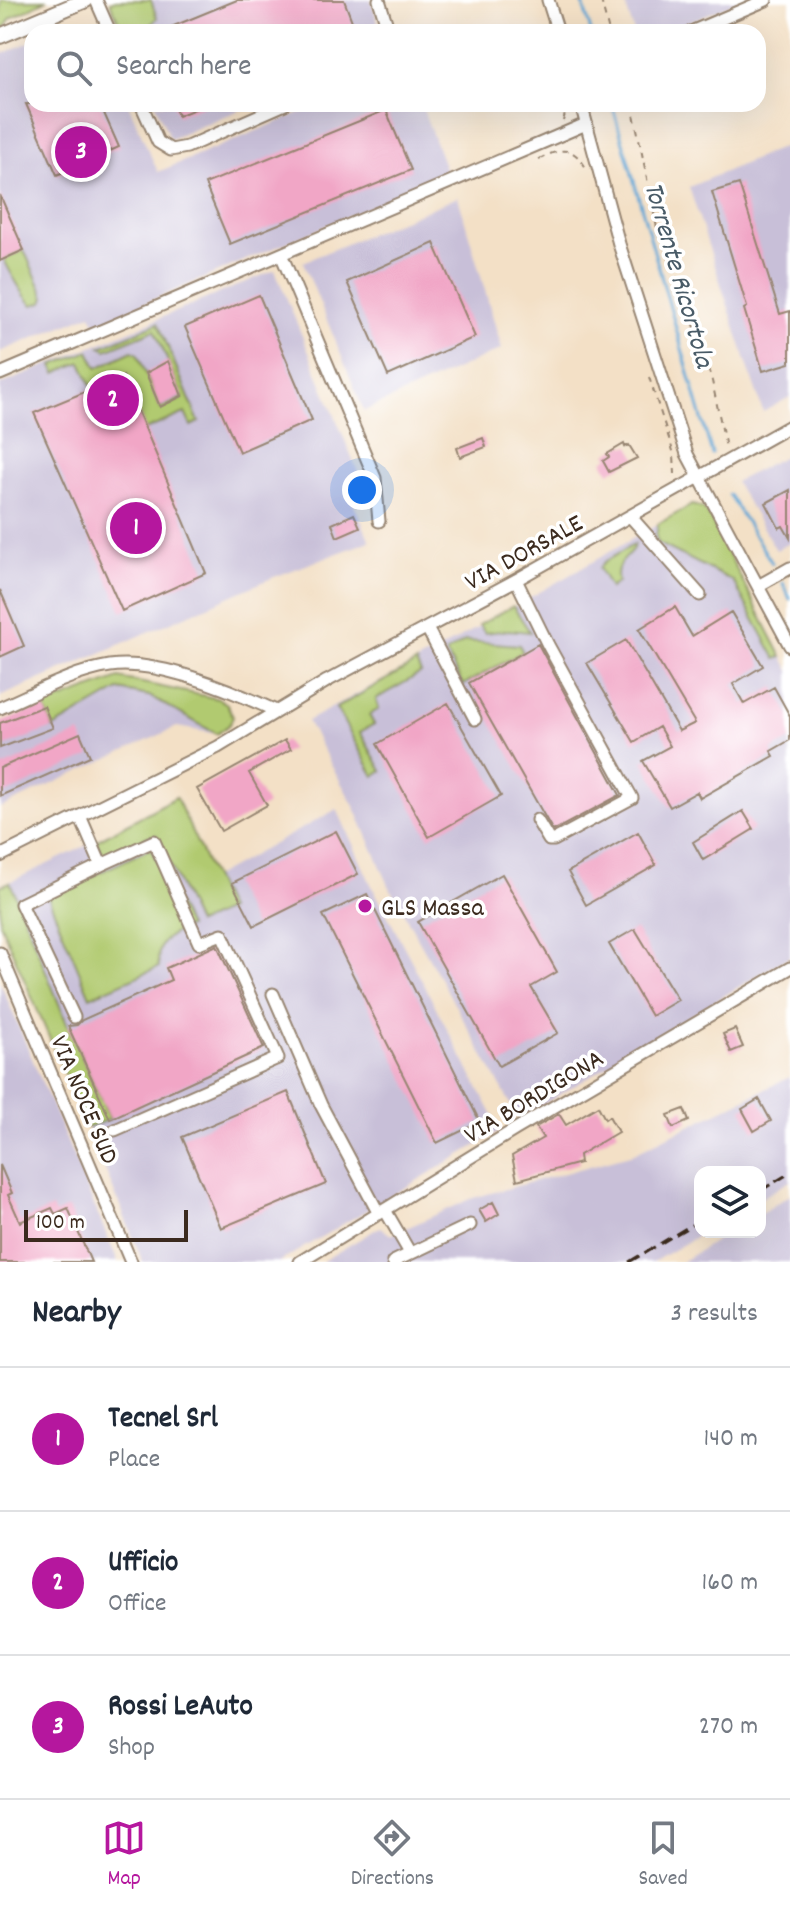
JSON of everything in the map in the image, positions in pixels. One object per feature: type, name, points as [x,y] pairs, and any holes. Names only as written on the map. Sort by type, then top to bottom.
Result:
[{"type":"main road","points":[[29,24],[86,0]]},
{"type":"main road","points":[[0,36],[24,26]]},
{"type":"street","points":[[96,0],[106,24]]},
{"type":"street","points":[[379,0],[386,24]]},
{"type":"street","points":[[548,0],[556,24]]},
{"type":"street","points":[[710,24],[766,0]]},
{"type":"street","points":[[145,112],[158,142],[171,150],[187,147],[267,112]]},
{"type":"street","points":[[583,112],[652,351],[687,454],[790,646]]},
{"type":"street","points":[[0,374],[586,124]]},
{"type":"street","points":[[281,254],[375,478],[379,521]]},
{"type":"street","name":"VIA DORSALE","points":[[0,856],[218,747],[327,681],[516,580],[790,426]]},
{"type":"street","points":[[630,516],[700,595]]},
{"type":"street","points":[[758,586],[790,568]]},
{"type":"street","points":[[516,580],[632,798],[554,840],[549,840],[537,820]]},
{"type":"street","points":[[427,628],[475,719]]},
{"type":"street","points":[[0,708],[79,675],[126,665],[172,673],[232,690],[276,711]]},
{"type":"street","points":[[80,816],[101,865]]},
{"type":"street","points":[[74,1017],[21,904],[154,841],[199,943],[222,934],[278,1058],[115,1130]]},
{"type":"street","name":"VIA NOCE SUD","points":[[0,953],[131,1262]]},
{"type":"street","name":"VIA BORDIGONA","points":[[300,1262],[790,968]]},
{"type":"street","points":[[273,994],[321,1105],[382,1212],[410,1253]]},
{"type":"street","points":[[393,1262],[470,1225]]},
{"type":"path","points":[[601,0],[607,24]]},
{"type":"path","points":[[561,123],[566,112]]},
{"type":"path","points":[[634,112],[658,233],[712,381],[730,461]]},
{"type":"path","points":[[539,159],[562,148],[571,150],[586,167]]},
{"type":"path","points":[[646,365],[674,454],[675,474]]},
{"type":"shaded area","points":[[371,0],[378,24],[120,24],[110,2]]},
{"type":"shaded area","points":[[624,0],[741,0],[683,24],[632,24]]},
{"type":"shaded area","points":[[24,44],[24,112],[132,112],[158,172],[302,112],[424,112],[447,174],[96,324],[91,314],[0,352],[0,55]]},
{"type":"shaded area","points":[[158,112],[235,112],[170,139]]},
{"type":"shaded area","points":[[790,144],[790,397],[763,412],[689,187]]},
{"type":"shaded area","points":[[458,197],[502,349],[364,411],[303,262]]},
{"type":"shaded area","points":[[275,270],[358,472],[348,491],[370,541],[274,577],[0,697],[0,385]]},
{"type":"shaded area","points":[[790,453],[790,543],[776,550],[735,482]]},
{"type":"shaded area","points":[[692,505],[703,508],[709,516],[790,671],[790,956],[519,1119],[392,892],[355,808],[307,721],[435,652]]},
{"type":"shaded area","points":[[119,678],[219,699],[227,704],[233,717],[229,725],[217,734],[177,727],[0,808],[0,723]]},
{"type":"shaded area","points":[[176,797],[212,878],[337,809],[371,884],[501,1131],[279,1262],[143,1262],[88,1128],[109,1118],[10,882],[96,841]]},
{"type":"shaded area","points":[[0,982],[39,1075],[118,1262],[0,1262]]},
{"type":"shaded area","points":[[790,1077],[790,1181],[766,1195],[766,1166],[694,1166],[694,1238],[653,1262],[321,1262],[380,1227],[391,1235],[473,1198],[630,1155]]},
{"type":"shaded area","points":[[790,1195],[790,1262],[681,1262],[720,1238],[766,1238],[766,1210]]},
{"type":"green space","points":[[1,0],[47,0],[11,18],[0,30]]},
{"type":"green space","points":[[151,0],[157,18],[151,24],[120,24],[110,2]]},
{"type":"green space","points":[[24,250],[45,297],[43,302],[33,305],[4,259]]},
{"type":"green space","points":[[158,323],[199,422],[191,426],[185,413],[145,430],[123,376],[93,389],[81,362],[56,373],[53,365],[89,351],[97,368],[132,351],[137,353],[161,409],[183,398],[155,330],[106,350],[101,347]]},
{"type":"green space","points":[[692,505],[703,508],[709,516],[782,657],[776,659],[733,581],[658,543],[658,524]]},
{"type":"green space","points":[[635,544],[620,565],[618,582],[610,588],[599,568]]},
{"type":"green space","points":[[513,606],[530,632],[509,630],[485,633],[479,625]]},
{"type":"green space","points":[[465,641],[519,645],[523,652],[463,685],[446,653]]},
{"type":"green space","points":[[416,663],[421,673],[376,699],[379,709],[369,715],[374,724],[360,732],[382,771],[374,776],[336,708]]},
{"type":"green space","points":[[119,678],[219,699],[227,704],[233,717],[229,725],[217,734],[149,696],[119,690],[53,728],[44,706]]},
{"type":"green space","points":[[176,797],[228,910],[197,924],[157,835],[104,857],[96,841]]},
{"type":"green space","points":[[151,848],[188,927],[164,941],[159,952],[159,967],[90,997],[48,897]]},
{"type":"green space","points":[[10,882],[68,1026],[110,1119],[88,1128],[0,923],[0,886]]},
{"type":"building","points":[[237,0],[344,0],[353,24],[178,24]]},
{"type":"building","points":[[29,112],[104,112],[119,147],[57,175]]},
{"type":"building","points":[[381,112],[387,112],[411,170],[230,244],[205,184]]},
{"type":"building","points":[[739,184],[780,314],[790,311],[790,363],[763,371],[712,192]]},
{"type":"building","points":[[0,195],[24,250],[0,261]]},
{"type":"building","points":[[434,243],[475,337],[388,376],[347,282]]},
{"type":"building","points":[[259,295],[312,420],[239,452],[185,327]]},
{"type":"building","points":[[168,361],[182,396],[160,407],[146,373]]},
{"type":"building","points":[[123,376],[206,573],[122,611],[34,413]]},
{"type":"building","points":[[483,438],[486,447],[460,457],[457,448]]},
{"type":"building","points":[[624,444],[625,447],[629,445],[637,458],[609,472],[603,461],[609,457],[607,454]]},
{"type":"building","points":[[790,490],[790,538],[783,526],[779,528],[766,503]]},
{"type":"building","points":[[354,514],[360,527],[337,537],[332,524]]},
{"type":"building","points":[[0,590],[24,646],[0,657]]},
{"type":"building","points":[[675,607],[692,636],[731,612],[763,666],[733,684],[744,704],[774,687],[790,716],[790,740],[771,751],[774,756],[700,798],[697,792],[670,807],[643,761],[670,746],[659,727],[634,742],[587,663],[626,640],[679,731],[695,723],[639,629]]},
{"type":"building","points":[[538,644],[620,795],[553,831],[469,683]]},
{"type":"building","points":[[448,703],[501,796],[429,837],[377,744]]},
{"type":"building","points":[[44,706],[53,728],[0,748],[0,723]]},
{"type":"building","points":[[80,733],[90,756],[0,796],[0,768]]},
{"type":"building","points":[[285,740],[291,749],[249,773],[267,805],[221,831],[197,789]]},
{"type":"building","points":[[743,811],[754,829],[703,860],[693,842]]},
{"type":"building","points":[[336,831],[358,874],[254,926],[232,883]]},
{"type":"building","points":[[638,832],[656,865],[586,905],[568,872]]},
{"type":"building","points":[[502,874],[557,972],[531,987],[558,1033],[499,1066],[418,922]]},
{"type":"building","points":[[367,894],[480,1122],[437,1143],[323,915]]},
{"type":"building","points":[[635,929],[678,1000],[651,1016],[609,944]]},
{"type":"building","points":[[217,945],[264,1048],[110,1119],[68,1026],[77,1025],[171,980],[166,968]]},
{"type":"building","points":[[735,1029],[743,1047],[731,1052],[723,1034]]},
{"type":"building","points":[[288,1092],[326,1184],[221,1228],[182,1137]]},
{"type":"building","points":[[759,1099],[771,1121],[754,1131],[742,1109]]},
{"type":"building","points":[[598,1106],[605,1119],[609,1116],[618,1132],[579,1155],[580,1163],[517,1180],[512,1156],[543,1138],[536,1127],[559,1114],[566,1125]]},
{"type":"building","points":[[684,1109],[689,1121],[673,1128],[668,1115]]},
{"type":"building","points":[[0,1165],[20,1222],[52,1208],[55,1214],[68,1208],[91,1262],[0,1262]]},
{"type":"building","points":[[493,1202],[499,1214],[486,1222],[479,1210]]},
{"type":"waterway","name":"Torrente Ricortola","points":[[582,0],[589,24]]},
{"type":"waterway","name":"Torrente Ricortola","points":[[614,112],[712,454]]},
{"type":"waterway","name":"Torrente Ricortola","points":[[729,495],[772,563]]},
{"type":"waterway","name":"Torrente Ricortola","points":[[783,583],[790,599]]},
{"type":"railway","points":[[766,1187],[790,1173]]},
{"type":"railway","points":[[629,1262],[694,1224]]},
{"type":"place","name":"Rossi LeAuto","points":[[81,152]]},
{"type":"place","name":"Ufficio","points":[[113,400]]},
{"type":"place","name":"Tecnel Srl","points":[[136,528]]},
{"type":"place","name":"GLS Massa","points":[[365,906]]}]
